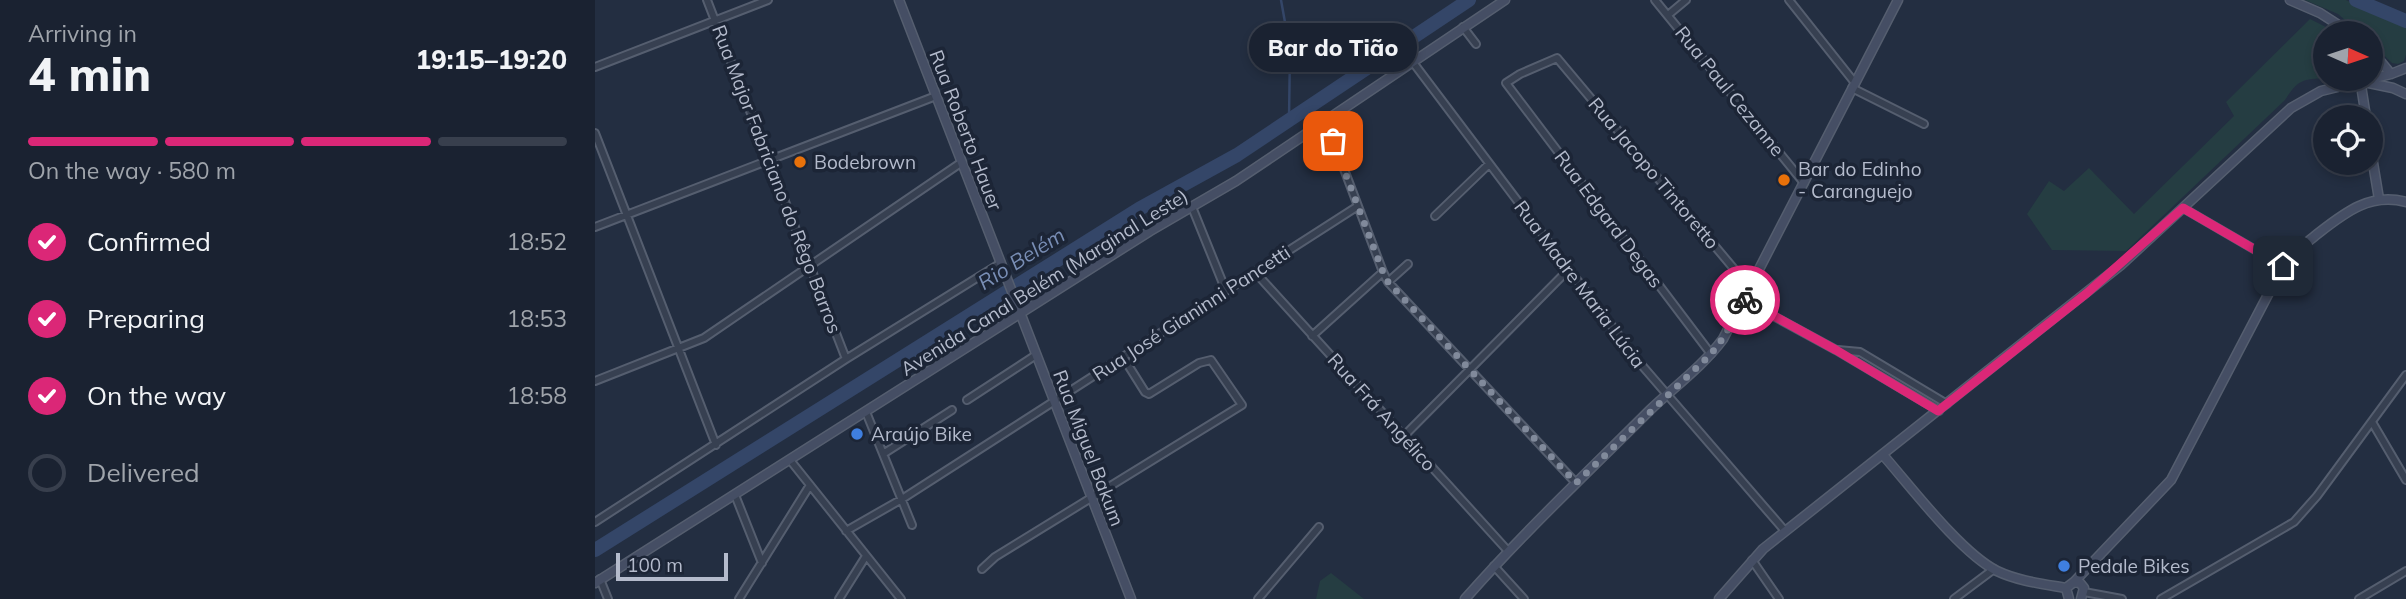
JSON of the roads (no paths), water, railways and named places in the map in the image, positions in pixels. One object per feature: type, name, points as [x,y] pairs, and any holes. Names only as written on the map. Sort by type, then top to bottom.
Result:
[{"type":"street","name":"Rua Major Fabriciano do Rêgo Barros","points":[[707,0],[846,359]]},
{"type":"street","points":[[595,67],[768,0]]},
{"type":"street","name":"Rua Roberto Hauer","points":[[899,0],[1019,310]]},
{"type":"street","name":"Avenida Canal Belém (Marginal Leste)","points":[[598,581],[866,412],[1019,310],[1236,181],[1505,0]]},
{"type":"street","name":"Rua Paul Cezanne","points":[[1655,0],[1804,183]]},
{"type":"street","points":[[1668,15],[1686,0]]},
{"type":"street","points":[[1789,0],[1853,85],[1924,124]]},
{"type":"street","points":[[1465,599],[1508,551],[1576,483],[1711,354],[1729,329],[1898,0]]},
{"type":"street","points":[[2290,0],[2332,21]]},
{"type":"street","points":[[1463,27],[1476,44]]},
{"type":"street","name":"Rua Jacopo Tintoretto","points":[[1506,83],[1557,58],[1750,288]]},
{"type":"street","name":"Rua Madre Maria Lúcia","points":[[1412,61],[1639,362],[1785,531]]},
{"type":"street","points":[[2383,64],[2391,74]]},
{"type":"street","points":[[2383,76],[2406,68]]},
{"type":"street","name":"Rua Edgard Degas","points":[[1506,83],[1711,354]]},
{"type":"street","points":[[2383,86],[2406,94]]},
{"type":"street","points":[[1719,599],[1752,560],[1785,531],[2121,265],[2269,128],[2301,101],[2321,91]]},
{"type":"street","points":[[595,227],[936,96]]},
{"type":"street","points":[[1325,119],[1388,282],[1576,483]]},
{"type":"street","points":[[595,133],[716,445]]},
{"type":"street","points":[[595,381],[679,349],[713,332],[962,162]]},
{"type":"street","points":[[1435,216],[1489,164]]},
{"type":"street","points":[[2375,175],[2379,199]]},
{"type":"street","points":[[1883,455],[1964,545],[1994,569],[2014,577],[2066,588],[2171,480],[2283,266],[2297,250],[2346,211],[2379,199],[2406,202]]},
{"type":"street","name":"Rua José Gianinni Pancetti","points":[[846,531],[902,499],[1358,206]]},
{"type":"street","points":[[1192,208],[1226,291]]},
{"type":"street","points":[[2183,208],[2283,266]]},
{"type":"street","points":[[1388,282],[1408,264]]},
{"type":"street","points":[[595,522],[846,359],[1002,267]]},
{"type":"street","points":[[1404,436],[1569,269]]},
{"type":"street","name":"Rua Frá Angélico","points":[[1255,272],[1508,551]]},
{"type":"street","points":[[1313,336],[1383,272]]},
{"type":"street","points":[[1744,300],[1836,350],[1938,411]]},
{"type":"street","name":"Rua Miguel Bakum","points":[[1019,310],[1131,599]]},
{"type":"street","points":[[1836,350],[1860,352],[1947,404]]},
{"type":"street","points":[[967,400],[1037,355]]},
{"type":"street","points":[[982,569],[995,557],[1242,405],[1211,360],[1199,363],[1149,394],[1123,357]]},
{"type":"street","points":[[2161,599],[2294,522],[2313,502],[2406,375]]},
{"type":"street","points":[[883,454],[952,410]]},
{"type":"street","points":[[866,412],[912,525]]},
{"type":"street","points":[[2371,422],[2406,480]]},
{"type":"street","points":[[790,460],[901,599]]},
{"type":"street","points":[[739,599],[810,485]]},
{"type":"street","points":[[735,495],[762,563]]},
{"type":"street","points":[[1258,599],[1319,527]]},
{"type":"street","points":[[839,599],[866,556]]},
{"type":"street","points":[[1752,560],[1779,599]]},
{"type":"street","points":[[1494,566],[1524,599]]},
{"type":"street","points":[[1954,599],[1994,569]]},
{"type":"street","points":[[2359,599],[2406,571]]},
{"type":"street","points":[[598,581],[608,599]]},
{"type":"street","points":[[2074,582],[2082,586],[2083,595],[2122,599]]},
{"type":"street","points":[[2066,588],[2069,599]]},
{"type":"waterway","points":[[1281,0],[1290,50],[1289,119]]},
{"type":"waterway","name":"Rio Belém","points":[[595,550],[1139,209],[1237,155],[1469,0]]},
{"type":"waterway","name":"Rio Belém","points":[[2356,0],[2406,21]]},
{"type":"place","name":"Bar do Tião","points":[[1333,141]]},
{"type":"place","name":"Bodebrown","points":[[800,162]]},
{"type":"place","name":"Bar do Edinho - Caranguejo","points":[[1784,180]]},
{"type":"place","name":"Araújo Bike","points":[[857,434]]},
{"type":"place","name":"Pedale Bikes","points":[[2064,566]]}]
